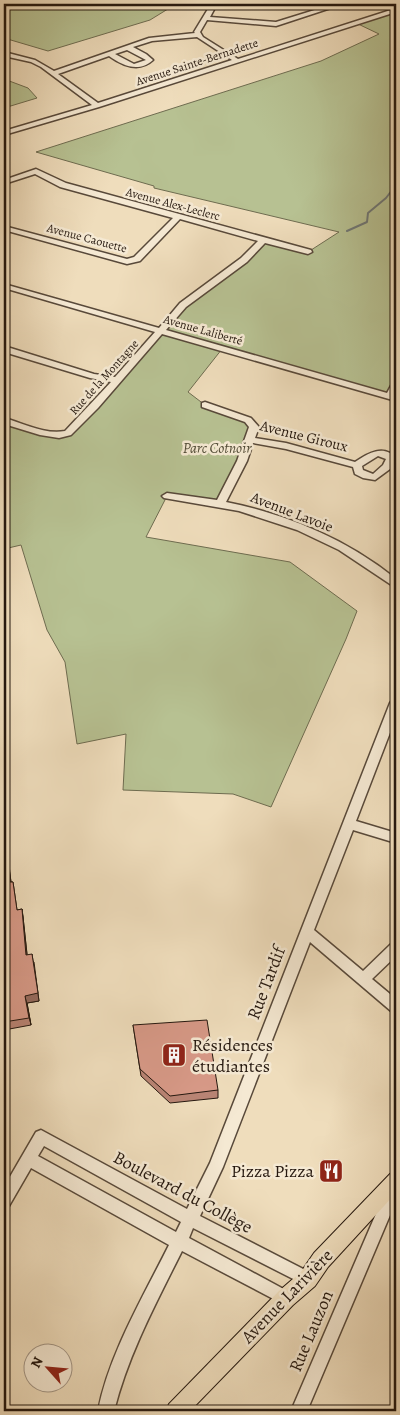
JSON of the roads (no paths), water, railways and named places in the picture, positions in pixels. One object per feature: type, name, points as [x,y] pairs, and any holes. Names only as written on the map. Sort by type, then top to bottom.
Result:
[{"type":"main road","name":"Avenue Larivière","points":[[176,1411],[286,1298],[308,1279],[321,1260],[396,1182]]},
{"type":"street","points":[[198,35],[197,32],[214,4]]},
{"type":"street","points":[[205,18],[276,24],[340,4]]},
{"type":"street","name":"Avenue Sainte-Bernadette","points":[[4,134],[98,106],[396,10]]},
{"type":"street","points":[[54,73],[151,38],[198,35],[237,61]]},
{"type":"street","points":[[109,53],[130,66],[137,66],[150,60],[127,47]]},
{"type":"street","points":[[4,54],[33,61],[54,73],[98,106]]},
{"type":"street","name":"Avenue Alex-Leclerc","points":[[4,182],[36,171],[58,184],[308,252]]},
{"type":"street","name":"Avenue Caouette","points":[[4,228],[127,262],[137,259],[178,217]]},
{"type":"street","name":"Rue de la Montagne","points":[[4,422],[40,432],[59,435],[68,433],[80,423],[189,299],[244,260],[263,240]]},
{"type":"street","name":"Avenue Laliberté","points":[[4,286],[393,397]]},
{"type":"street","points":[[4,348],[92,376],[116,380]]},
{"type":"street","points":[[393,397],[396,384]]},
{"type":"street","name":"Avenue Giroux","points":[[204,405],[248,420],[254,427],[250,440],[286,446],[357,465]]},
{"type":"street","points":[[220,504],[250,440]]},
{"type":"street","name":"Avenue Lavoie","points":[[166,496],[220,504],[255,513],[311,533],[356,554],[396,584]]},
{"type":"street","name":"Rue Tardif","points":[[106,1411],[119,1365],[189,1218],[216,1168],[396,703]]},
{"type":"street","points":[[349,824],[396,838]]},
{"type":"street","points":[[307,932],[396,1007]]},
{"type":"street","points":[[363,979],[396,948]]},
{"type":"street","name":"Boulevard du Collège","points":[[28,1159],[41,1137],[189,1218],[308,1279]]},
{"type":"street","points":[[4,1202],[28,1159],[286,1298]]},
{"type":"street","name":"Rue Lauzon","points":[[299,1411],[396,1182]]},
{"type":"waterway","points":[[347,231],[367,222],[368,213],[386,198],[396,185]]},
{"type":"place","name":"Résidences étudiantes","points":[[174,1055]]},
{"type":"place","name":"Pizza Pizza","points":[[331,1171]]},
{"type":"park label","name":"Parc Cotnoir","points":[[217,448]]}]
